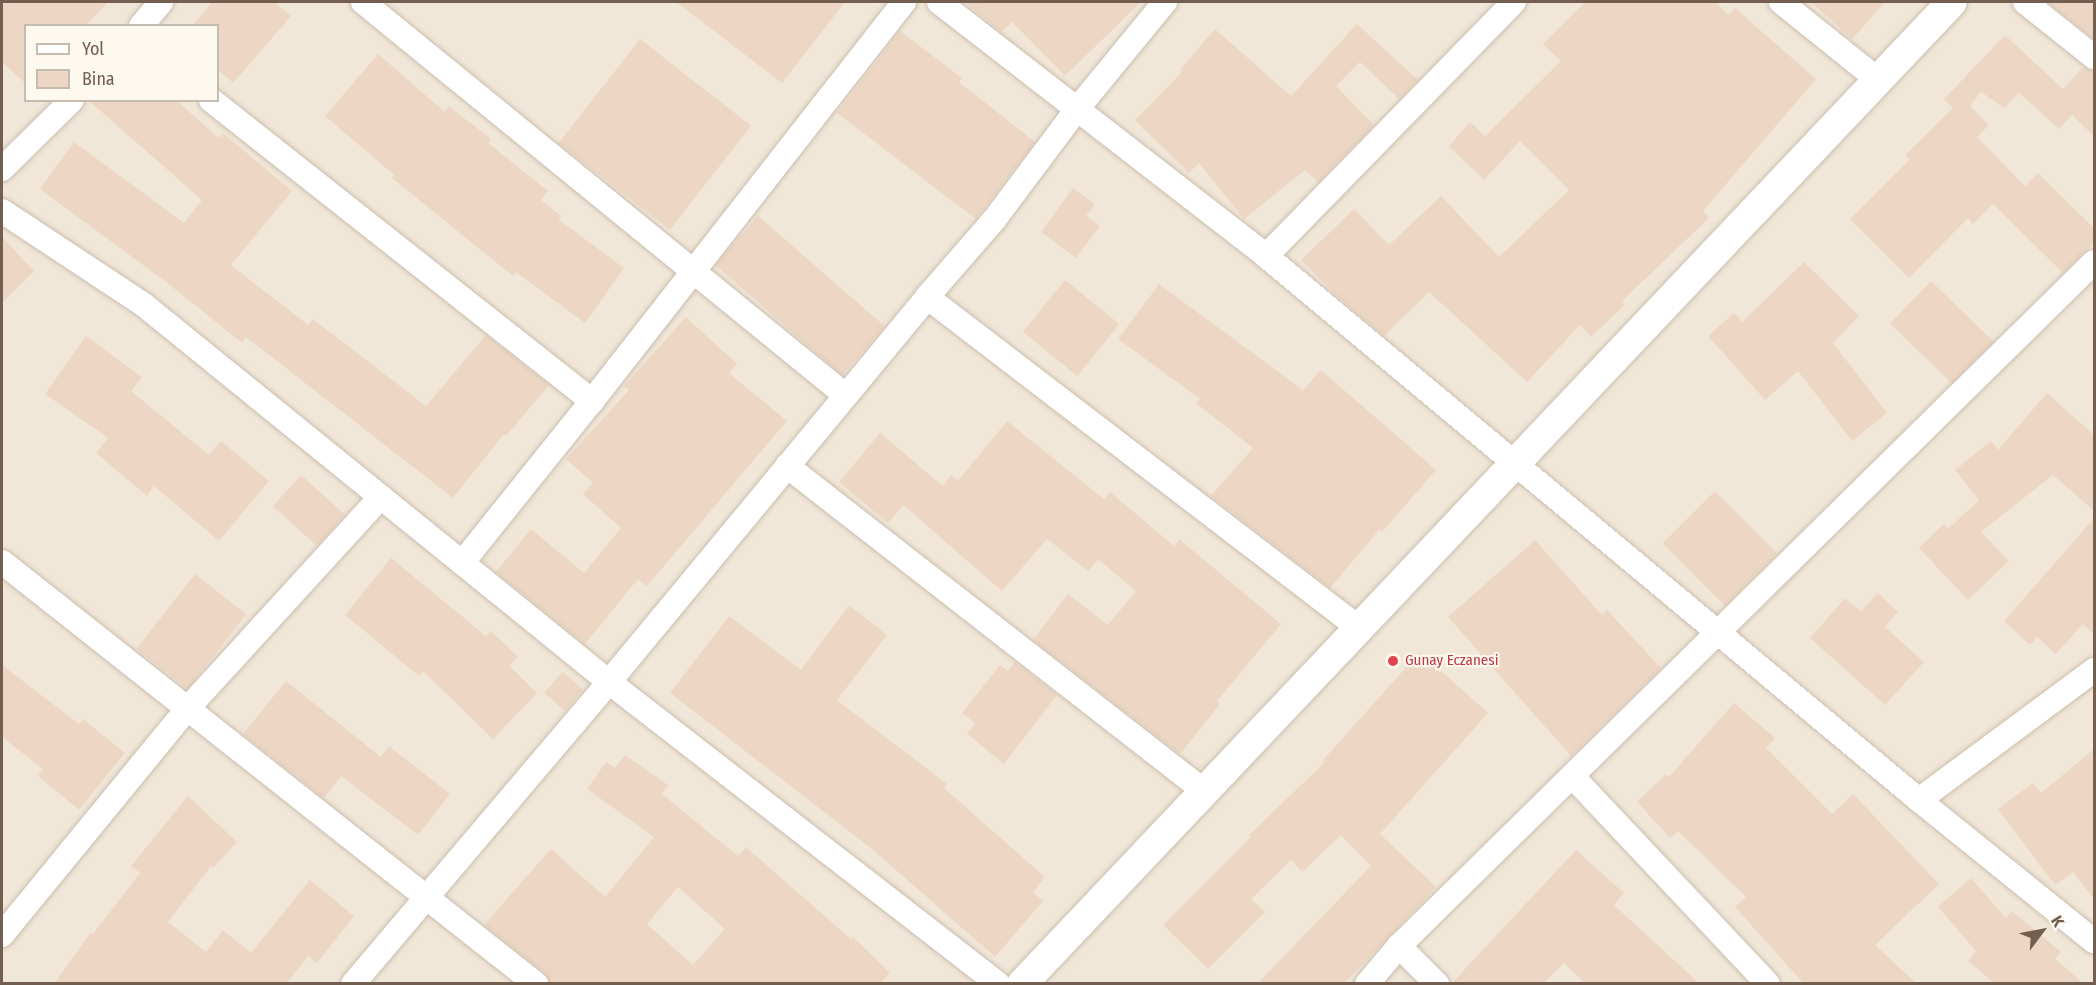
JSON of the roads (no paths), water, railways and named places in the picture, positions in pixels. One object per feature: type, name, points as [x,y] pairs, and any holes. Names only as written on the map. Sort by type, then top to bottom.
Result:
[{"type":"street","points":[[143,24],[160,2]]},
{"type":"street","points":[[363,2],[845,395]]},
{"type":"street","points":[[462,562],[904,2]]},
{"type":"street","points":[[939,2],[1266,256],[1919,800],[2094,941]]},
{"type":"street","points":[[353,984],[609,682],[845,395],[994,220],[1077,109],[1165,2]]},
{"type":"street","points":[[1266,256],[1514,2]]},
{"type":"street","points":[[1780,2],[1878,80]]},
{"type":"street","points":[[1022,984],[1952,2]]},
{"type":"street","points":[[2025,2],[2094,57]]},
{"type":"street","points":[[2,170],[70,102]]},
{"type":"street","points":[[214,102],[592,400]]},
{"type":"street","points":[[2,211],[144,305],[609,682],[998,984]]},
{"type":"street","points":[[1367,984],[1399,946],[2094,262]]},
{"type":"street","points":[[927,297],[1359,628]]},
{"type":"street","points":[[787,466],[1204,790]]},
{"type":"street","points":[[2,935],[188,708],[381,497]]},
{"type":"street","points":[[2,562],[536,984]]},
{"type":"street","points":[[1919,800],[2094,670]]},
{"type":"street","points":[[1573,777],[1768,984]]},
{"type":"street","points":[[1399,946],[1437,984]]},
{"type":"place","name":"Gunay Eczanesi","points":[[1393,661]]}]
